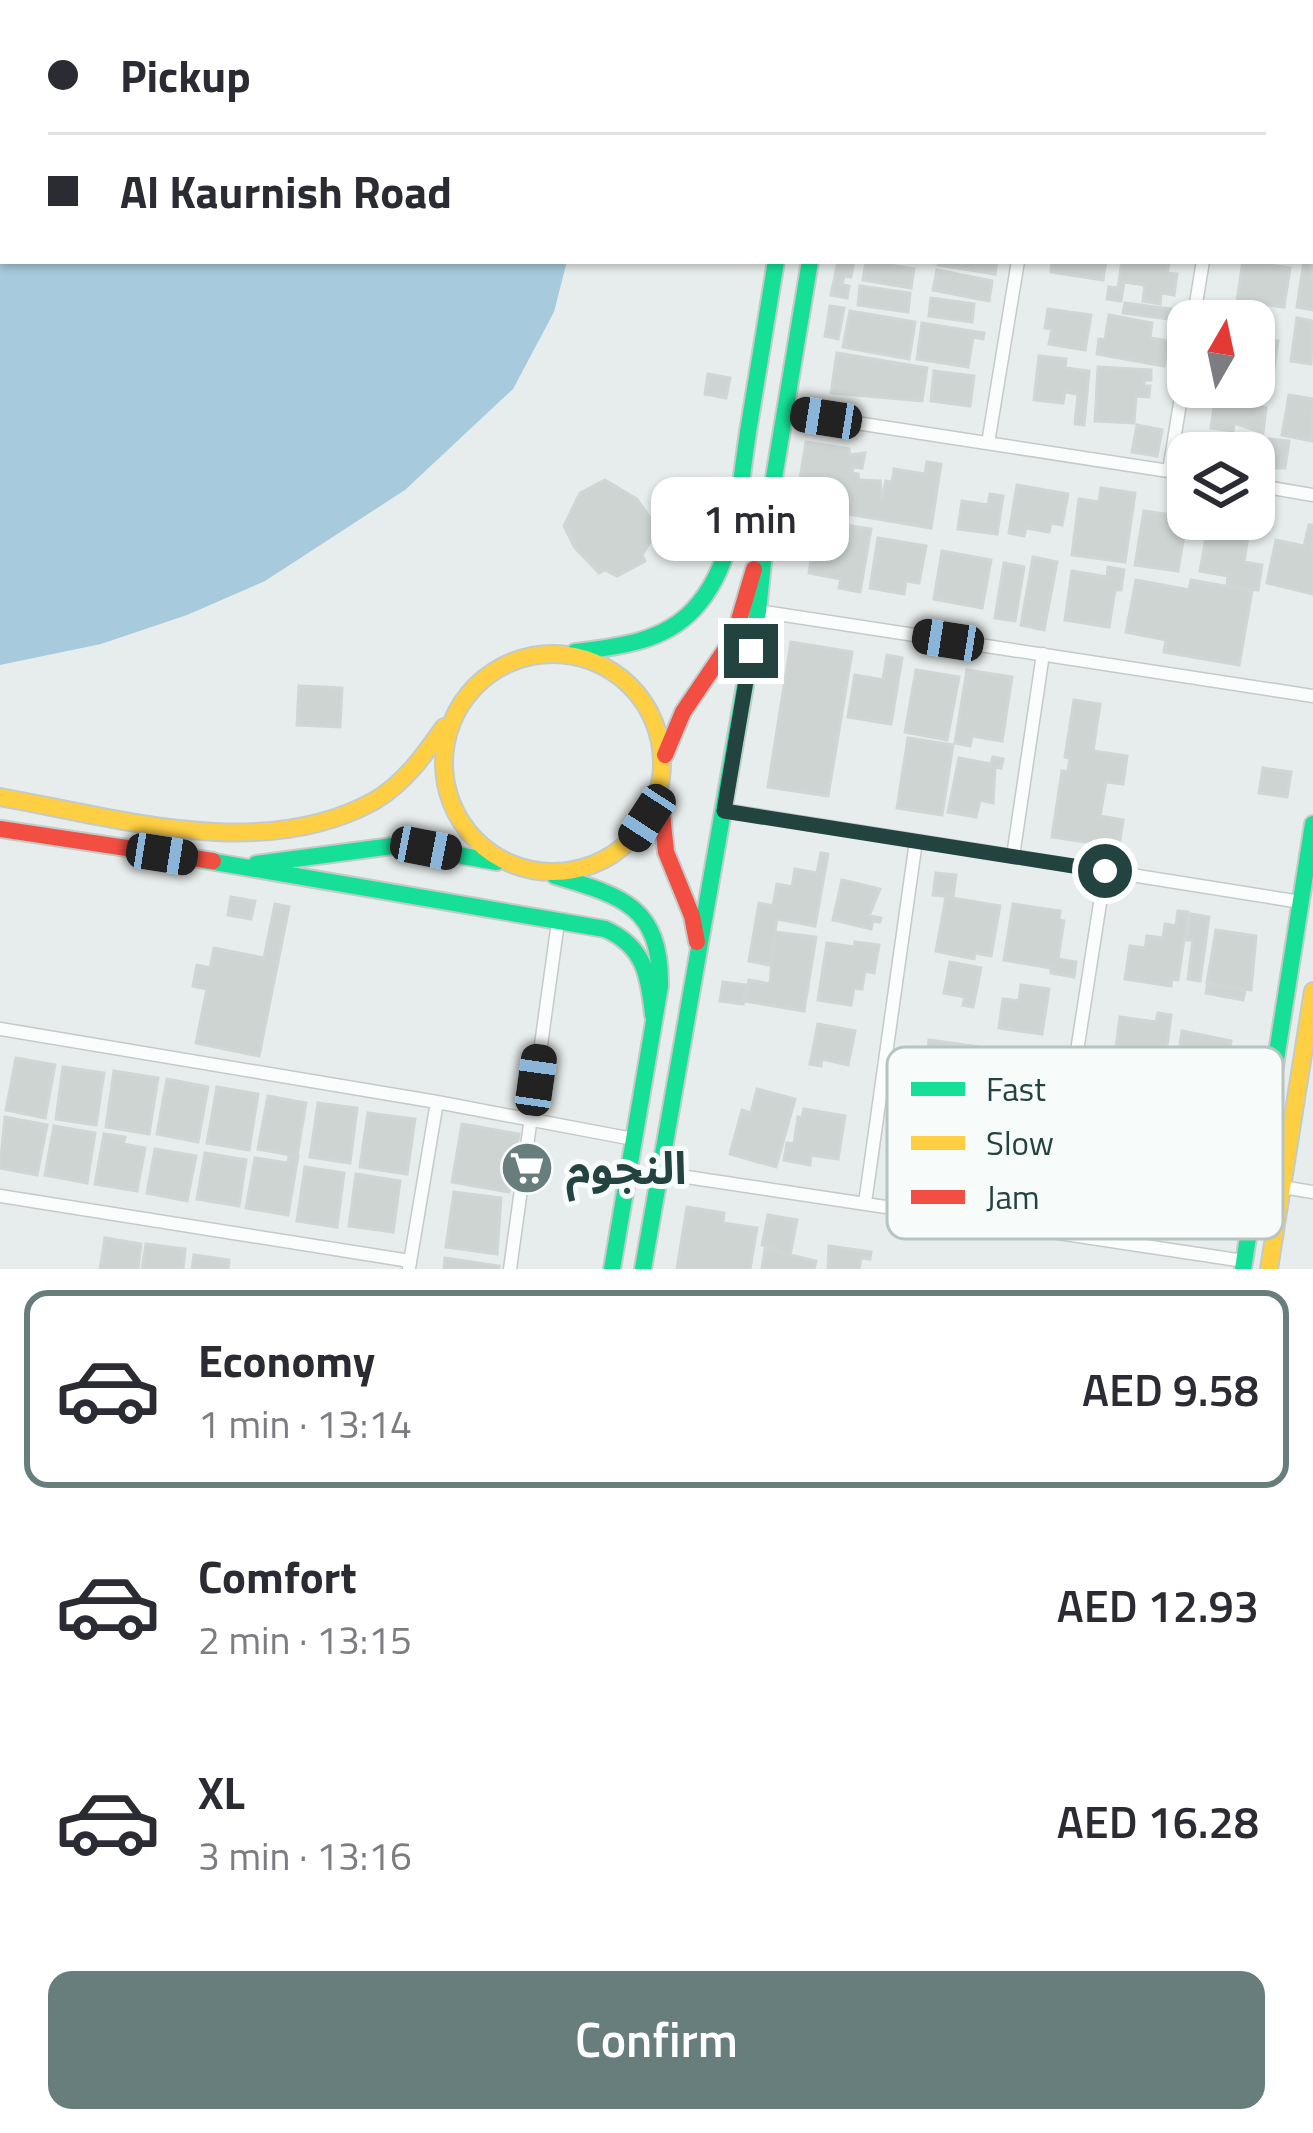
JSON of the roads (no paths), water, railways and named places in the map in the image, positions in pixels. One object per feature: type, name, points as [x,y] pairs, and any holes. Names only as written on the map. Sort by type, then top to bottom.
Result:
[{"type":"street","points":[[0,797],[202,829],[299,826],[352,812],[388,791],[420,760],[474,686],[499,668],[528,656],[629,644],[665,631],[692,612],[714,583],[731,536],[776,264]]},
{"type":"street","points":[[644,1269],[758,611],[768,514],[810,264]]},
{"type":"street","points":[[988,443],[1018,264]]},
{"type":"street","points":[[1196,300],[1202,264]]},
{"type":"street","points":[[785,412],[1167,471]]},
{"type":"street","points":[[1275,489],[1313,495]]},
{"type":"street","points":[[663,761],[683,712],[734,638],[768,514]]},
{"type":"street","points":[[758,611],[1313,696]]},
{"type":"street","points":[[560,654],[591,661],[620,676],[643,700],[658,729],[666,852],[692,916],[698,961]]},
{"type":"street","points":[[1013,856],[1042,654]]},
{"type":"street","points":[[455,712],[444,746],[444,782],[456,816],[478,844],[508,864]]},
{"type":"street","points":[[546,873],[578,870],[608,859],[633,838],[660,788]]},
{"type":"street","points":[[724,811],[1301,902]]},
{"type":"street","points":[[1278,1047],[1313,824]]},
{"type":"street","points":[[0,830],[604,928],[638,947],[648,970],[653,1015]]},
{"type":"street","points":[[865,1203],[916,841]]},
{"type":"street","points":[[203,860],[284,864],[406,845],[508,864],[608,891],[645,917],[659,941],[660,986],[612,1269]]},
{"type":"street","points":[[1078,1047],[1105,871]]},
{"type":"street","points":[[510,1269],[558,922]]},
{"type":"street","points":[[1283,1181],[1313,991]]},
{"type":"street","points":[[0,1029],[633,1138]]},
{"type":"street","points":[[0,1196],[410,1265],[436,1102]]},
{"type":"street","points":[[661,1173],[887,1206]]},
{"type":"street","points":[[1283,1187],[1313,1192]]},
{"type":"street","points":[[1095,1239],[1244,1265]]},
{"type":"street","points":[[1269,1269],[1274,1239]]},
{"type":"water","points":[[0,264],[566,264],[554,312],[513,389],[405,490],[265,581],[187,615],[101,644],[0,665]]},
{"type":"place","name":"النجوم","points":[[527,1168]]}]
